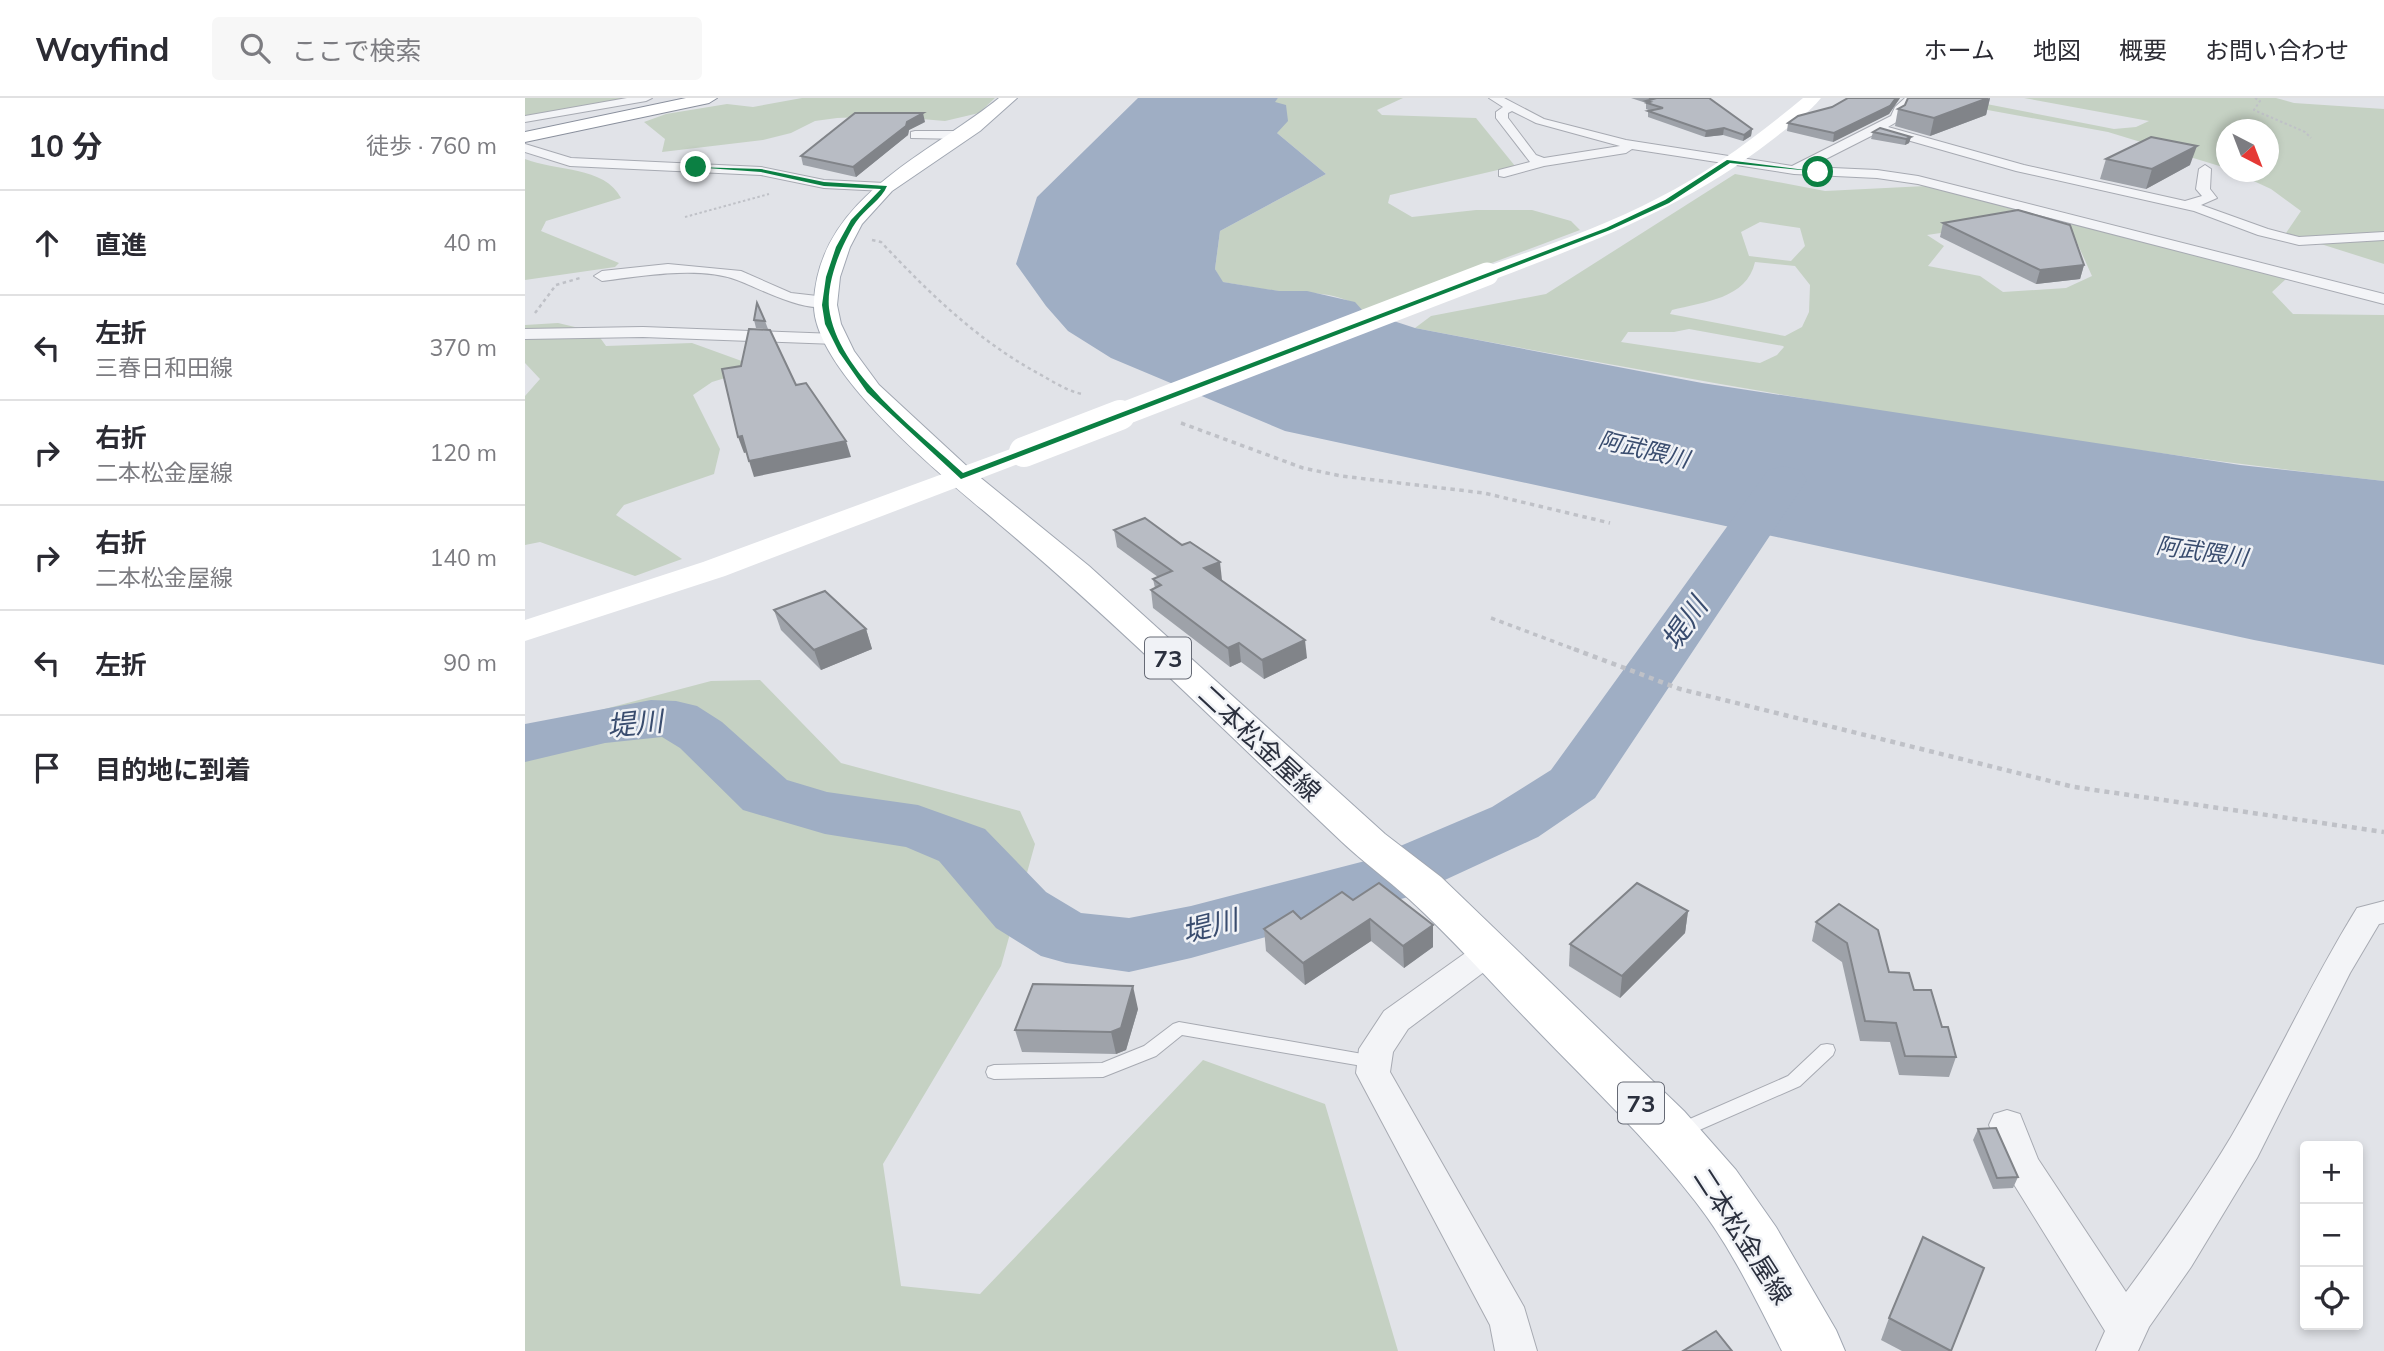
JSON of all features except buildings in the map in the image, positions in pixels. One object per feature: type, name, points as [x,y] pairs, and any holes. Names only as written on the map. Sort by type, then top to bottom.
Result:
[{"type":"main road","points":[[525,131],[682,98]]},
{"type":"main road","points":[[525,137],[709,98]]},
{"type":"main road","name":"二本松金屋線","points":[[1009,98],[963,135],[885,187],[853,221],[839,247],[829,277],[826,302],[829,324],[842,352],[870,391],[961,476],[1077,573],[1370,844],[1425,888],[1672,1134],[1717,1187],[1756,1245],[1815,1351]]},
{"type":"main road","points":[[525,631],[601,608],[961,476],[1630,219],[1667,201],[1729,161],[1813,98]]},
{"type":"street","points":[[525,119],[646,98]]},
{"type":"street","points":[[1495,98],[1540,121],[1638,146],[1794,170],[1877,174],[1918,180],[2384,299]]},
{"type":"street","points":[[1794,170],[1896,118],[1906,99],[1925,98]]},
{"type":"street","points":[[1511,107],[1502,113],[1502,118],[1532,158],[1543,162]]},
{"type":"street","points":[[1879,128],[2021,168],[2185,205],[2263,232],[2299,241],[2384,236]]},
{"type":"street","points":[[915,135],[963,135]]},
{"type":"street","points":[[1504,173],[1543,162],[1638,146]]},
{"type":"street","points":[[525,148],[570,162],[761,170],[803,181],[885,187]]},
{"type":"street","points":[[2185,205],[2210,198],[2203,189],[2205,169]]},
{"type":"street","points":[[2075,180],[2096,170]]},
{"type":"street","points":[[602,276],[668,269],[721,272],[741,276],[787,297],[826,302]]},
{"type":"street","points":[[527,326],[836,339]]},
{"type":"street","points":[[2007,1125],[2024,1167],[2122,1339],[2244,1147],[2336,969],[2368,916],[2384,912]]},
{"type":"street","points":[[1489,952],[1396,1020],[1376,1049],[1373,1073],[1455,1217],[1510,1321],[1516,1351]]},
{"type":"lane","points":[[994,1072],[1103,1070],[1150,1051],[1179,1028],[1374,1062]]},
{"type":"lane","points":[[1672,1134],[1794,1081],[1827,1050]]},
{"type":"path","points":[[2255,98],[2260,101],[2254,110],[2305,132],[2311,138]]},
{"type":"path","points":[[685,217],[754,200],[803,181]]},
{"type":"path","points":[[847,236],[881,242],[925,288],[978,334],[1011,358],[1074,393],[1085,395]]},
{"type":"path","points":[[527,326],[543,305],[549,291],[556,285],[602,276]]},
{"type":"path","points":[[1173,421],[1303,468],[1341,476],[1484,494],[1610,523]]},
{"type":"path","points":[[1491,618],[1681,689],[2074,787],[2384,832]]},
{"type":"green space","points":[[525,98],[627,98],[525,117]]},
{"type":"green space","points":[[802,98],[995,98],[979,113],[945,121],[886,116],[837,118],[815,121],[791,133],[763,140],[662,152],[665,139],[644,122],[666,114],[727,104],[753,107]]},
{"type":"green space","points":[[1278,98],[1403,98],[1377,110],[1382,115],[1476,118],[1515,166],[1390,195],[1388,203],[1412,217],[1476,210],[1532,210],[1571,221],[1580,230],[1363,311],[1345,299],[1334,296],[1222,282],[1215,269],[1220,231],[1326,174],[1277,133],[1274,102]]},
{"type":"green space","points":[[2024,98],[2276,98],[2294,103],[2384,109],[2384,264],[2286,233],[2301,211],[2271,189],[2256,182],[2279,182],[2279,119],[2216,119],[2216,165],[2108,132],[1944,102],[1966,100],[2114,129],[2136,127],[2149,121]]},
{"type":"green space","points":[[525,159],[591,175],[613,188],[621,198],[546,221],[541,231],[619,263],[615,267],[525,280]]},
{"type":"green space","points":[[1735,174],[1825,191],[1926,186],[2049,217],[1927,235],[1944,246],[1928,266],[1980,276],[2003,292],[2066,288],[2092,276],[2074,236],[2053,232],[2075,223],[2287,278],[2272,292],[2293,314],[2384,315],[2384,481],[2262,467],[1898,414],[1415,328],[1431,316],[1546,294]],"holes":[[[1760,222],[1800,228],[1805,246],[1791,261],[1749,256],[1741,232]],[[1755,262],[1795,266],[1810,285],[1809,312],[1802,327],[1785,336],[1670,314],[1672,310],[1722,297],[1743,284]],[[1689,329],[1784,347],[1777,355],[1760,363],[1621,342],[1628,332],[1674,332]]]},
{"type":"green space","points":[[558,323],[596,332],[606,346],[692,343],[750,364],[748,371],[712,382],[693,395],[720,449],[714,474],[624,505],[616,515],[682,559],[635,576],[540,542],[525,545],[525,396],[540,379],[525,363],[525,325]]},
{"type":"green space","points":[[760,680],[841,763],[1020,811],[1035,844],[1001,966],[883,1164],[901,1286],[980,1294],[1203,1060],[1325,1104],[1398,1351],[525,1351],[525,730],[711,681]]},
{"type":"water","name":"阿武隈川","points":[[1138,98],[1278,98],[1275,102],[1286,105],[1288,121],[1277,133],[1326,174],[1220,231],[1215,269],[1223,282],[1279,291],[1307,291],[1355,302],[1363,311],[1415,328],[1702,383],[2240,465],[2384,481],[2384,665],[2254,640],[1285,431],[1111,358],[1068,331],[1016,264],[1037,197]]},
{"type":"waterway","name":"堤川","points":[[525,743],[605,725],[651,718],[676,719],[701,735],[765,795],[825,813],[918,827],[962,845],[1021,910],[1066,937],[1129,945],[1191,932],[1384,880],[1515,822],[1573,784],[1784,480]]},
{"type":"route","points":[[696,167],[761,170],[824,184],[885,187],[853,221],[839,247],[829,277],[825,305],[829,324],[842,352],[870,391],[961,476],[1608,229],[1667,201],[1729,161],[1818,172]]}]
